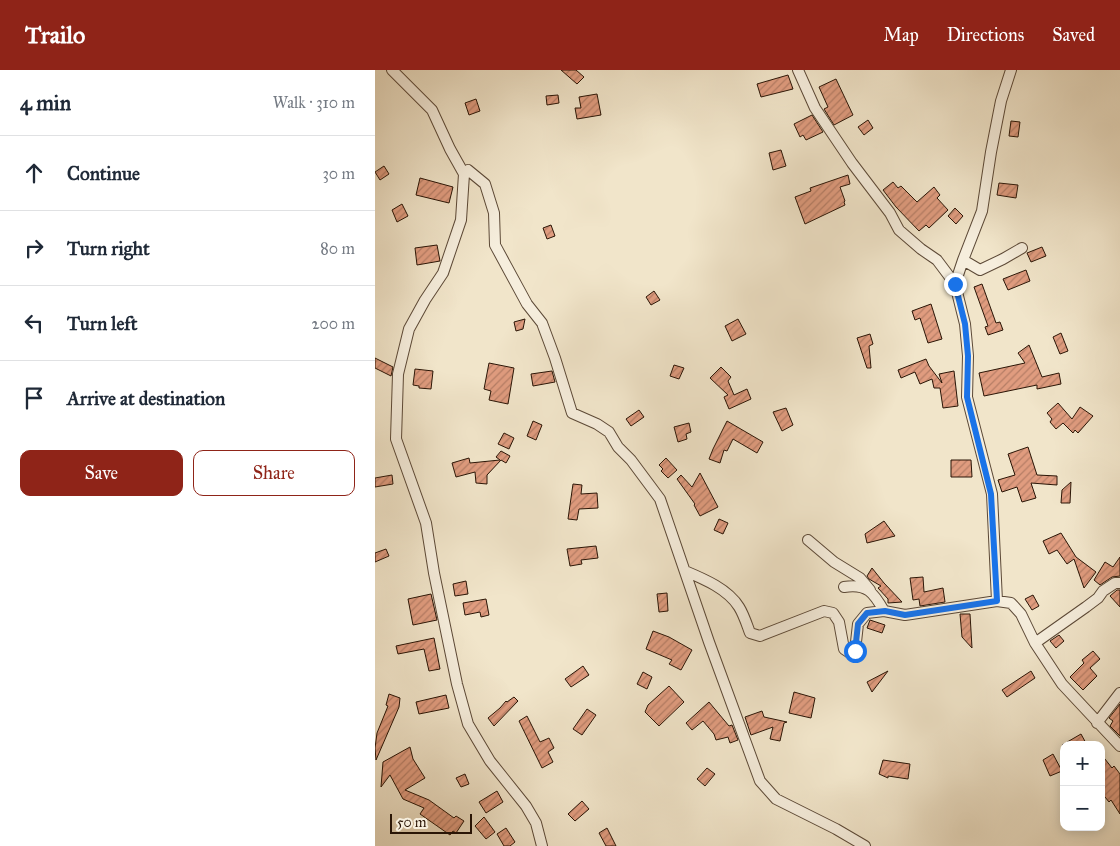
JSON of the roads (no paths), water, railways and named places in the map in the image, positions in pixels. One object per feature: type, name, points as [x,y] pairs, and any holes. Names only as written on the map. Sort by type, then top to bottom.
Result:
[{"type":"street","points":[[392,70],[432,110],[464,174],[461,220],[443,273],[409,329],[398,374],[396,439],[426,523],[434,573],[457,684],[468,724],[489,761],[526,806],[536,823],[542,846]]},
{"type":"street","points":[[798,70],[815,108],[852,163],[890,213],[899,230],[937,260],[955,284],[965,324],[968,356],[967,397],[991,494],[997,601]]},
{"type":"street","points":[[955,284],[983,211],[991,152],[1001,101],[1011,70]]},
{"type":"street","points":[[464,174],[468,170],[485,184],[494,213],[495,244],[527,304],[542,323],[572,413],[597,424],[609,432],[618,447],[631,460],[659,500],[761,781],[776,799],[865,846]]},
{"type":"street","points":[[963,260],[980,270],[1022,248]]},
{"type":"street","points":[[808,540],[834,562],[860,578],[877,597],[885,611]]},
{"type":"street","points":[[685,571],[706,580],[729,595],[739,608],[750,633],[760,636],[824,611],[833,613],[839,622],[844,649],[850,653],[855,651],[858,624],[867,613],[885,611],[905,615],[997,601],[1011,603],[1021,614],[1035,643],[1062,684],[1120,746]]},
{"type":"street","points":[[1035,643],[1098,598],[1103,591],[1115,583],[1120,583]]},
{"type":"street","points":[[844,587],[855,585],[870,590]]},
{"type":"street","points":[[1097,722],[1120,693]]}]
